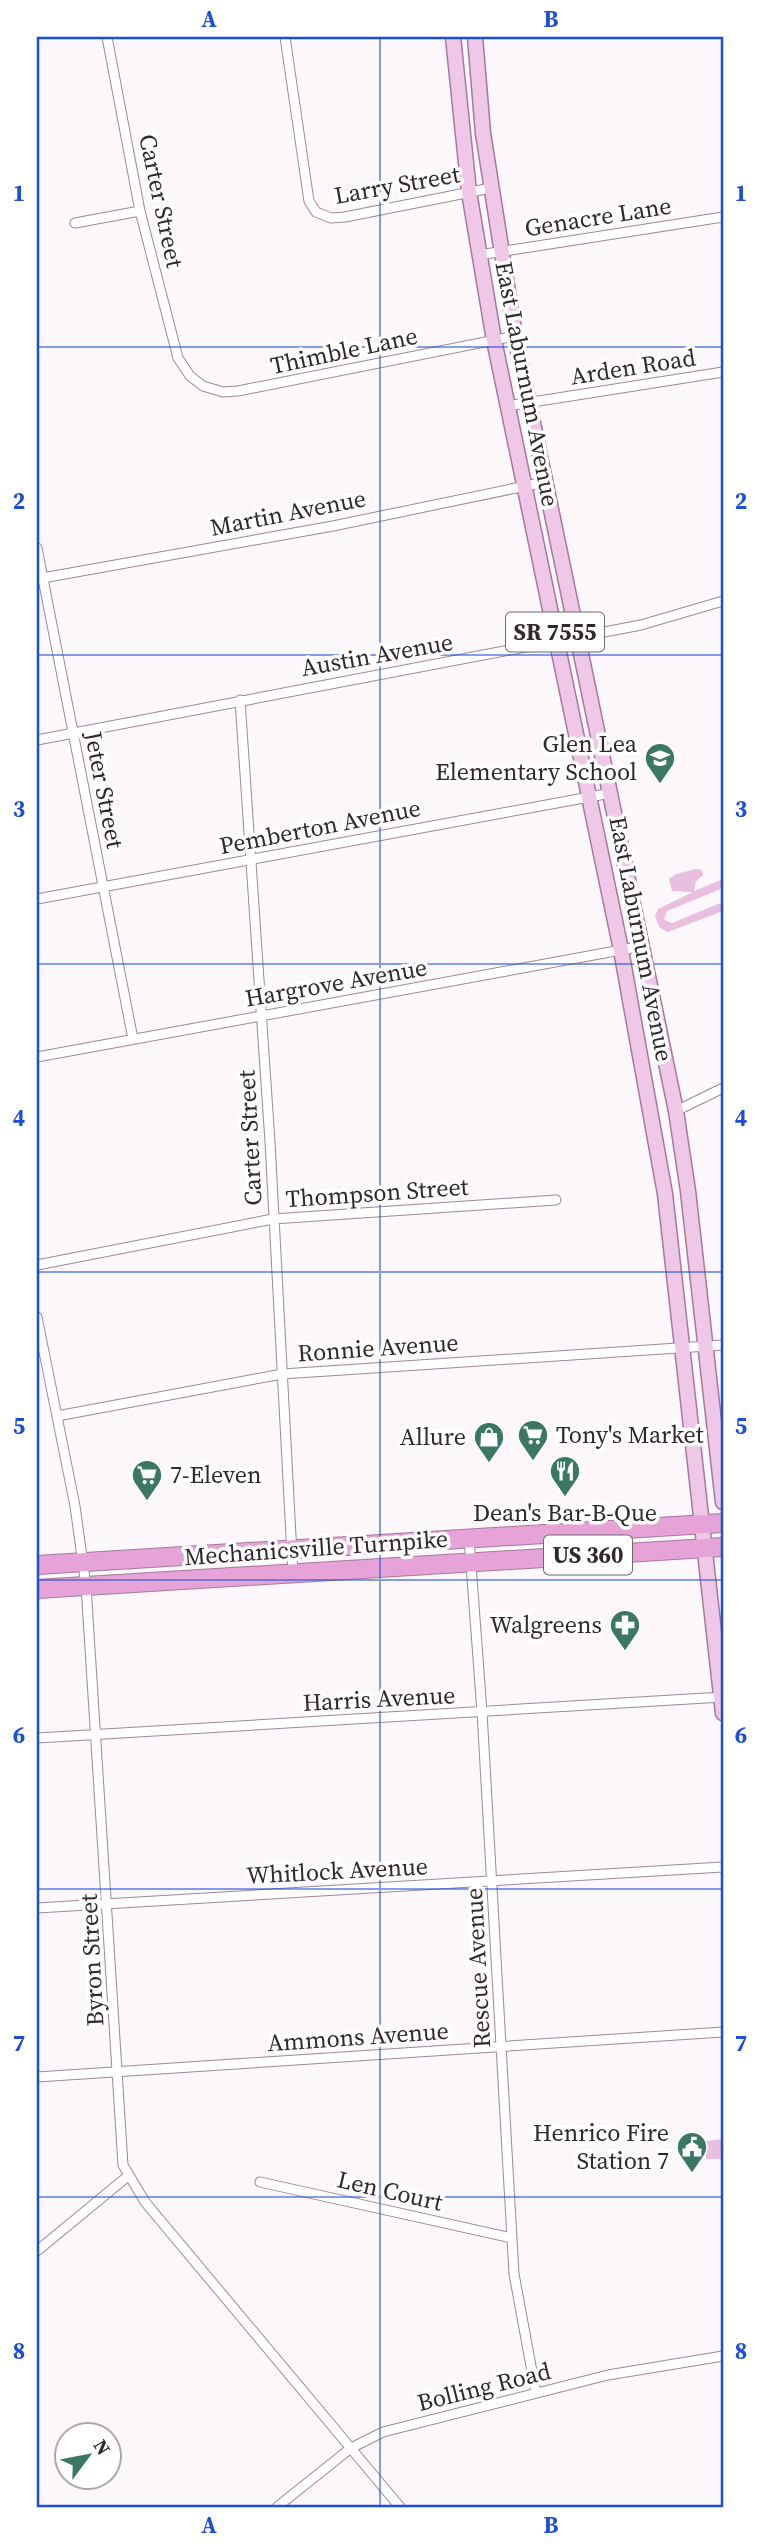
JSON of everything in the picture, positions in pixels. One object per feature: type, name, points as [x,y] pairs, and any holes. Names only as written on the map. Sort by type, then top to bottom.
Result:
[{"type":"highway","name":"Mechanicsville Turnpike","points":[[37,1565],[723,1523]]},
{"type":"highway","name":"Mechanicsville Turnpike","points":[[37,1589],[715,1547]]},
{"type":"main road","name":"East Laburnum Avenue","points":[[453,37],[458,112],[479,255],[523,486],[621,950],[663,1181],[703,1524],[715,1547]]},
{"type":"main road","name":"East Laburnum Avenue","points":[[475,37],[478,97],[515,336],[676,1111],[723,1502]]},
{"type":"main road","points":[[715,1547],[723,1713]]},
{"type":"street","name":"Carter Street","points":[[107,37],[141,211],[178,358],[186,371]]},
{"type":"street","name":"Larry Street","points":[[285,37],[309,201],[313,209],[323,217],[345,217],[491,188]]},
{"type":"street","points":[[75,223],[141,211]]},
{"type":"street","name":"Genacre Lane","points":[[479,255],[723,217]]},
{"type":"street","name":"Thimble Lane","points":[[186,371],[213,390],[238,391],[515,336]]},
{"type":"street","name":"Arden Road","points":[[507,406],[723,372]]},
{"type":"street","name":"Martin Avenue","points":[[40,579],[333,526],[545,482]]},
{"type":"street","name":"Jeter Street","points":[[37,548],[40,579],[74,733],[133,1039]]},
{"type":"street","name":"Austin Avenue","points":[[37,740],[578,637],[680,616],[723,601]]},
{"type":"street","name":"Carter Street","points":[[240,700],[293,1574]]},
{"type":"street","name":"Pemberton Avenue","points":[[37,899],[611,793]]},
{"type":"street","name":"Hargrove Avenue","points":[[37,1057],[643,946]]},
{"type":"street","points":[[676,1111],[723,1088]]},
{"type":"street","name":"Thompson Street","points":[[37,1265],[273,1219],[556,1200]]},
{"type":"street","name":"Byron Street","points":[[37,1317],[84,1562],[123,2165],[145,2202],[400,2507]]},
{"type":"street","name":"Ronnie Avenue","points":[[57,1416],[282,1374],[723,1345]]},
{"type":"street","name":"Rescue Avenue","points":[[468,1538],[482,1712],[514,2274],[536,2393]]},
{"type":"street","name":"Harris Avenue","points":[[37,1738],[722,1697]]},
{"type":"street","name":"Whitlock Avenue","points":[[37,1908],[723,1867]]},
{"type":"street","name":"Ammons Avenue","points":[[37,2077],[723,2032]]},
{"type":"street","points":[[37,2251],[128,2176]]},
{"type":"street","name":"Len Court","points":[[260,2182],[512,2238]]},
{"type":"street","name":"Bolling Road","points":[[277,2507],[351,2448],[383,2432],[646,2367],[723,2357]]},
{"type":"shaded area","points":[[702,870],[703,875],[696,881],[694,891],[723,879],[723,888],[667,911],[664,920],[672,923],[723,902],[723,911],[668,932],[660,928],[655,917],[658,909],[693,892],[672,891],[669,879],[676,874]]},
{"type":"shaded area","points":[[723,2139],[723,2159],[706,2159],[706,2154],[692,2156],[692,2147],[697,2142]]},
{"type":"place","name":"Glen Lea Elementary School","points":[[660,785]]},
{"type":"place","name":"Tony's Market","points":[[533,1462]]},
{"type":"place","name":"Allure","points":[[489,1464]]},
{"type":"place","name":"Dean's Bar-B-Que","points":[[565,1498]]},
{"type":"place","name":"7-Eleven","points":[[147,1502]]},
{"type":"place","name":"Walgreens","points":[[625,1652]]},
{"type":"place","name":"Henrico Fire Station 7","points":[[692,2174]]}]
